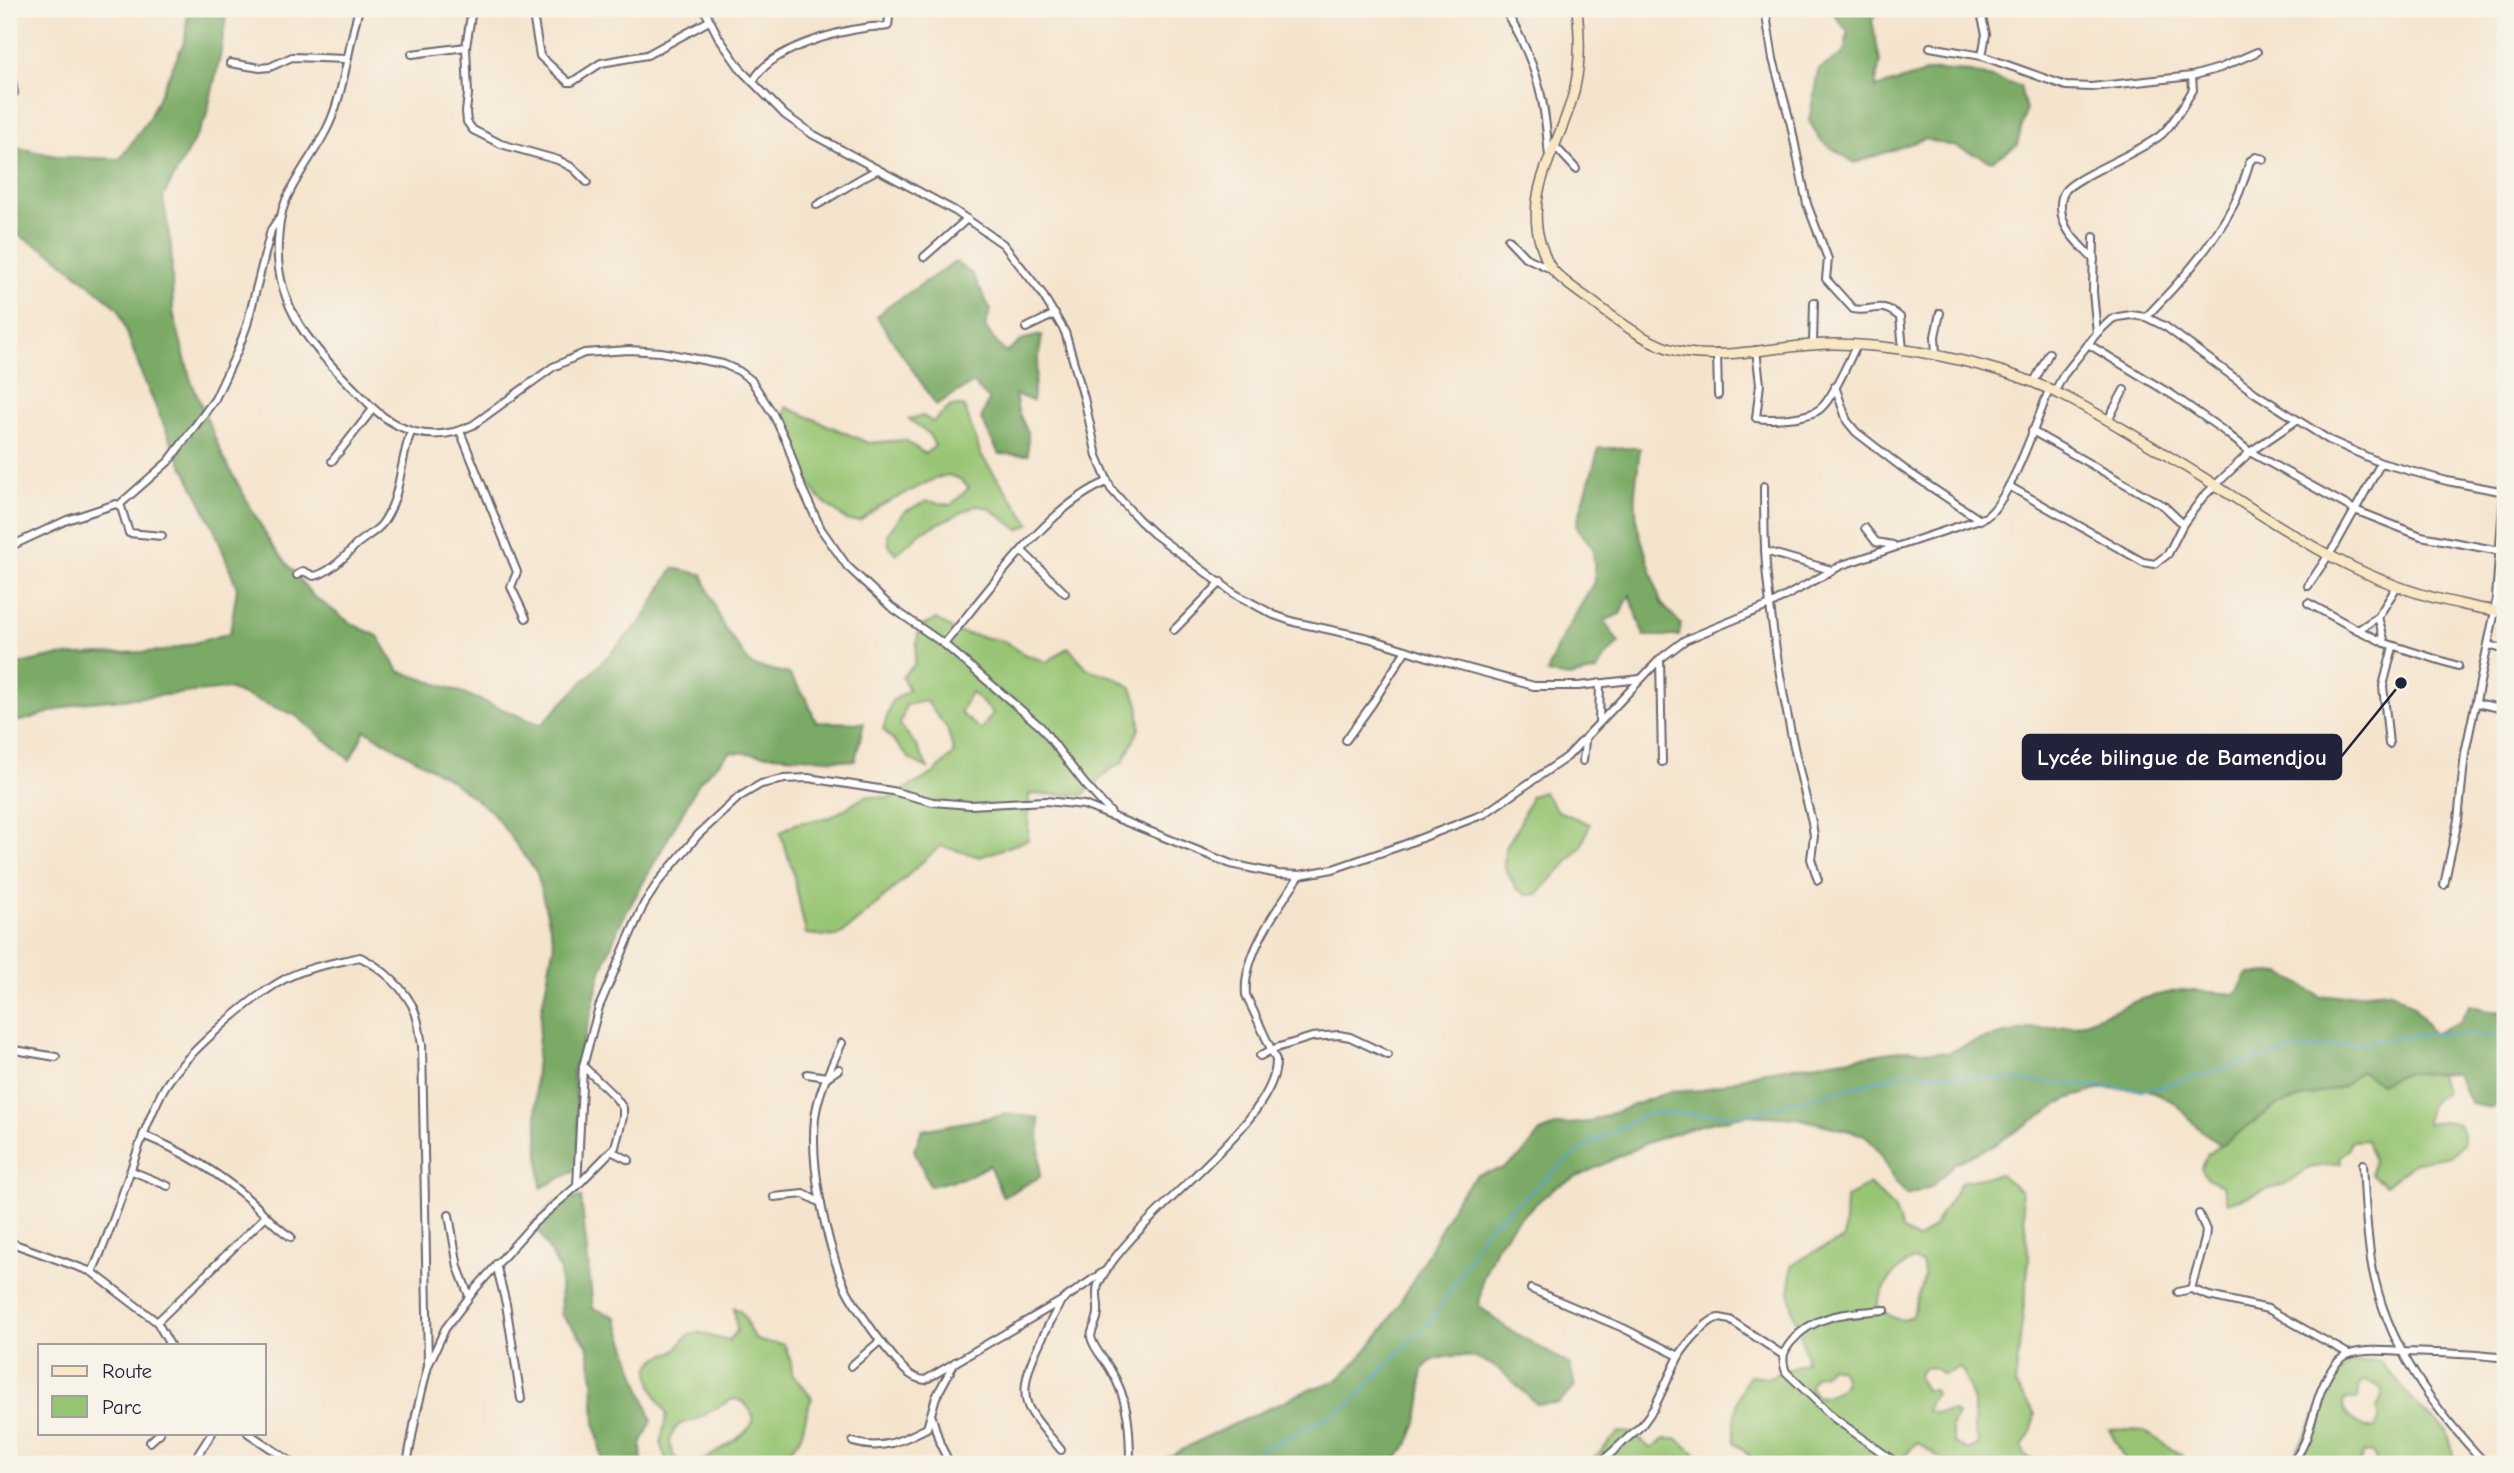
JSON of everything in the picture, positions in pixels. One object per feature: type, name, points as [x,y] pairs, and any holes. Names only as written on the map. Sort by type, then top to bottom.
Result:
[{"type":"main road","points":[[1577,9],[1580,56],[1575,88],[1567,118],[1538,192],[1536,217],[1539,238],[1552,270],[1615,318],[1654,342],[1676,351],[1717,353],[1813,344],[1857,345],[1970,362],[2034,382],[2108,420],[2328,557],[2396,588],[2500,611]]},
{"type":"street","points":[[9,547],[67,520],[119,505],[169,461],[215,399],[237,352],[271,230],[324,137],[335,110],[359,9]]},
{"type":"street","points":[[472,9],[466,47],[467,122],[473,130],[501,144],[558,160],[573,168],[587,182]]},
{"type":"street","points":[[532,9],[540,56],[568,82],[601,63],[647,55],[709,21]]},
{"type":"street","points":[[705,9],[709,21],[727,49],[753,82],[798,124],[967,219],[1003,244],[1027,272],[1055,314],[1068,342],[1097,456],[1107,482],[1139,520],[1236,594],[1274,615],[1314,627],[1368,638],[1534,686],[1557,687],[1642,679]]},
{"type":"street","points":[[753,82],[769,62],[810,41],[859,29],[888,26],[890,9]]},
{"type":"street","points":[[1504,9],[1522,42],[1539,90],[1550,157]]},
{"type":"street","points":[[1765,9],[1773,59],[1791,125],[1807,204],[1828,259],[1826,279],[1853,309],[1883,307],[1900,317],[1903,350]]},
{"type":"street","points":[[1980,9],[1986,34],[1982,56]]},
{"type":"street","points":[[412,54],[466,47]]},
{"type":"street","points":[[1930,47],[1982,56],[2066,86],[2091,87],[2192,76],[2220,68],[2257,52]]},
{"type":"street","points":[[230,63],[260,68],[270,67],[292,57],[346,59]]},
{"type":"street","points":[[9,60],[14,93]]},
{"type":"street","points":[[2094,260],[2067,228],[2061,201],[2065,191],[2072,184],[2115,163],[2162,134],[2193,90],[2192,76]]},
{"type":"street","points":[[1555,145],[1576,169]]},
{"type":"street","points":[[2146,317],[2195,265],[2215,237],[2235,204],[2250,161],[2256,157],[2264,159]]},
{"type":"street","points":[[817,205],[877,170]]},
{"type":"street","points":[[280,217],[278,267],[290,308],[313,345],[373,408],[399,427],[411,432],[429,434],[460,431],[473,425],[553,367],[584,354],[629,350],[661,352],[723,364],[739,371],[751,380],[773,414],[821,529],[847,566],[891,607],[944,644],[1041,727],[1112,815]]},
{"type":"street","points":[[924,257],[967,219]]},
{"type":"street","points":[[2094,237],[2093,292],[2097,333]]},
{"type":"street","points":[[1508,239],[1525,257],[1552,270]]},
{"type":"street","points":[[1813,344],[1814,302]]},
{"type":"street","points":[[1936,356],[1935,336],[1940,313]]},
{"type":"street","points":[[1026,328],[1055,314]]},
{"type":"street","points":[[577,1186],[583,1066],[589,1037],[610,979],[651,892],[715,817],[738,797],[761,784],[808,778],[892,791],[933,802],[970,805],[1054,801],[1084,805],[1231,864],[1278,874],[1300,875],[1362,860],[1484,814],[1558,764],[1585,741],[1660,659],[1685,640],[1705,630],[1745,617],[1831,570],[1898,545],[1980,520],[1998,507],[2053,390],[2097,333],[2118,317],[2146,317],[2179,336],[2228,373],[2329,440],[2381,463],[2447,481],[2505,492],[2500,611],[2489,645],[2465,753],[2458,820],[2444,885]]},
{"type":"street","points":[[2088,344],[2183,403],[2250,452],[2355,510],[2421,536],[2502,551]]},
{"type":"street","points":[[1756,350],[1760,384],[1756,418],[1775,419],[1818,411],[1826,403],[1857,345]]},
{"type":"street","points":[[1717,353],[1718,395]]},
{"type":"street","points":[[2034,382],[2049,354]]},
{"type":"street","points":[[1835,386],[1847,421],[1856,432],[1980,520]]},
{"type":"street","points":[[2108,420],[2124,390]]},
{"type":"street","points":[[332,461],[373,408]]},
{"type":"street","points":[[2009,486],[2149,564],[2155,564],[2168,554],[2183,524],[2215,485],[2250,452],[2297,420]]},
{"type":"street","points":[[460,431],[517,572],[511,587],[526,618]]},
{"type":"street","points":[[2032,431],[2165,506],[2183,524]]},
{"type":"street","points":[[297,575],[303,571],[314,576],[327,571],[383,524],[397,495],[403,456],[411,432]]},
{"type":"street","points":[[2308,586],[2328,557],[2381,463]]},
{"type":"street","points":[[944,644],[1022,551],[1068,506],[1085,493],[1107,482]]},
{"type":"street","points":[[1764,486],[1765,551],[1770,605],[1786,717],[1812,822],[1814,836],[1811,859],[1818,880]]},
{"type":"street","points":[[119,505],[129,533],[162,536]]},
{"type":"street","points":[[1865,528],[1876,542],[1898,545]]},
{"type":"street","points":[[1022,551],[1065,593]]},
{"type":"street","points":[[1765,551],[1831,570]]},
{"type":"street","points":[[1174,629],[1221,582]]},
{"type":"street","points":[[2358,630],[2378,617],[2396,588]]},
{"type":"street","points":[[2308,603],[2393,647],[2458,666]]},
{"type":"street","points":[[2378,617],[2385,643]]},
{"type":"street","points":[[2489,645],[2505,650]]},
{"type":"street","points":[[2389,744],[2383,686],[2393,647]]},
{"type":"street","points":[[1346,740],[1406,650]]},
{"type":"street","points":[[1660,659],[1662,762]]},
{"type":"street","points":[[1600,683],[1600,722]]},
{"type":"street","points":[[2476,703],[2505,709]]},
{"type":"street","points":[[1583,761],[1585,741]]},
{"type":"street","points":[[1130,1464],[1126,1404],[1111,1370],[1091,1337],[1097,1320],[1098,1285],[1134,1234],[1227,1143],[1261,1101],[1276,1071],[1273,1049],[1246,995],[1245,984],[1266,928],[1300,875]]},
{"type":"street","points":[[92,1272],[118,1211],[143,1135],[170,1078],[180,1066],[254,999],[285,979],[360,957],[404,993],[415,1012],[422,1045],[428,1366]]},
{"type":"street","points":[[1260,1056],[1273,1049],[1312,1037],[1339,1035],[1350,1037],[1388,1055]]},
{"type":"street","points":[[842,1043],[827,1077],[815,1116],[814,1144],[821,1203],[842,1283],[880,1341],[908,1373],[917,1379],[925,1380],[1061,1301],[1110,1268]]},
{"type":"street","points":[[9,1049],[57,1057]]},
{"type":"street","points":[[407,1464],[428,1366],[445,1329],[469,1296],[534,1223],[577,1186],[611,1151],[618,1138],[623,1108],[583,1066]]},
{"type":"street","points":[[807,1074],[827,1077],[839,1069]]},
{"type":"street","points":[[143,1135],[163,1143],[226,1181],[278,1230],[291,1237]]},
{"type":"street","points":[[611,1151],[629,1160]]},
{"type":"street","points":[[2363,1164],[2372,1268],[2381,1303],[2400,1352],[2453,1428],[2486,1464]]},
{"type":"street","points":[[132,1171],[168,1186]]},
{"type":"street","points":[[774,1197],[804,1194],[821,1203]]},
{"type":"street","points":[[2191,1289],[2206,1230],[2199,1214]]},
{"type":"street","points":[[449,1215],[458,1267],[469,1296]]},
{"type":"street","points":[[157,1322],[266,1216]]},
{"type":"street","points":[[9,1242],[92,1272],[157,1322],[169,1344]]},
{"type":"street","points":[[496,1265],[506,1304],[521,1399]]},
{"type":"street","points":[[1531,1289],[1623,1328],[1679,1356]]},
{"type":"street","points":[[2178,1292],[2191,1289],[2209,1296],[2268,1309],[2349,1354],[2467,1353],[2505,1358]]},
{"type":"street","points":[[1061,1301],[1024,1381],[1030,1410],[1061,1450]]},
{"type":"street","points":[[1885,1310],[1828,1317],[1811,1323],[1789,1344],[1782,1363],[1786,1371],[1834,1418],[1898,1464]]},
{"type":"street","points":[[1599,1464],[1642,1425],[1654,1408],[1679,1356],[1698,1333],[1716,1318],[1730,1320],[1783,1355]]},
{"type":"street","points":[[851,1366],[880,1341]]},
{"type":"street","points":[[2290,1464],[2296,1459],[2305,1442],[2323,1386],[2334,1366],[2349,1354]]},
{"type":"street","points":[[853,1443],[877,1447],[894,1445],[927,1428],[936,1397],[956,1360]]},
{"type":"street","points":[[932,1415],[940,1444],[950,1464]]},
{"type":"street","points":[[150,1442],[159,1434]]},
{"type":"street","points":[[192,1464],[211,1434]]},
{"type":"street","points":[[249,1434],[294,1464]]},
{"type":"green space","points":[[188,9],[227,9],[220,57],[206,118],[163,197],[171,246],[173,312],[191,381],[223,457],[271,544],[312,595],[352,624],[378,636],[399,671],[458,691],[541,725],[642,621],[673,568],[702,574],[722,624],[751,665],[789,674],[807,700],[816,722],[864,723],[855,761],[730,752],[700,781],[620,924],[601,971],[588,1026],[573,1072],[578,1111],[579,1169],[541,1188],[535,1080],[541,1013],[554,943],[537,873],[492,812],[446,777],[365,730],[350,760],[295,715],[228,689],[80,703],[9,723],[9,666],[56,656],[165,651],[230,633],[237,588],[214,528],[143,378],[118,308],[54,255],[9,230],[9,146],[61,157],[120,159],[148,120],[185,40]]},
{"type":"green space","points":[[1830,9],[1880,9],[1872,20],[1880,61],[1875,88],[1936,70],[1971,72],[2020,86],[2026,110],[2017,145],[1992,161],[1956,147],[1924,139],[1855,163],[1821,141],[1809,121],[1818,70],[1844,53],[1848,32]]},
{"type":"green space","points":[[955,262],[972,274],[991,310],[985,326],[1006,353],[1024,339],[1042,335],[1032,401],[1015,394],[1018,411],[1028,433],[1028,455],[999,454],[981,419],[989,399],[973,383],[936,405],[877,317],[886,308]]},
{"type":"green space","points":[[951,406],[964,406],[981,455],[1030,524],[1019,530],[989,508],[977,505],[923,531],[896,554],[889,545],[888,533],[904,512],[927,501],[951,505],[969,488],[960,479],[948,475],[936,478],[880,506],[860,521],[848,521],[819,498],[805,477],[795,440],[784,417],[786,407],[868,443],[905,440],[925,454],[935,446],[929,434],[909,419],[923,416],[933,422]]},
{"type":"green space","points":[[1599,448],[1640,448],[1635,492],[1637,525],[1661,603],[1681,624],[1679,636],[1644,636],[1630,595],[1620,614],[1604,621],[1619,643],[1603,659],[1597,671],[1568,677],[1547,673],[1557,647],[1595,580],[1593,548],[1576,526]]},
{"type":"green space","points":[[936,619],[957,632],[1004,641],[1024,654],[1047,662],[1068,647],[1088,669],[1116,678],[1132,688],[1138,704],[1140,727],[1123,762],[1111,769],[1083,795],[1029,794],[1028,840],[980,857],[941,846],[837,937],[806,934],[792,868],[780,833],[794,824],[831,817],[866,796],[890,798],[934,773],[954,753],[947,728],[926,701],[906,705],[900,725],[916,745],[928,768],[911,760],[883,729],[892,701],[909,690],[902,677],[914,665],[919,628]],"holes":[[[971,692],[993,713],[981,730],[960,713]]]},
{"type":"green space","points":[[1543,792],[1558,811],[1590,824],[1581,847],[1538,894],[1526,895],[1516,888],[1504,866],[1505,848],[1518,828],[1531,796]]},
{"type":"green space","points":[[2282,973],[2321,997],[2390,991],[2413,1005],[2433,1034],[2459,1022],[2470,1005],[2489,1011],[2505,1012],[2505,1097],[2493,1108],[2471,1104],[2457,1074],[2405,1073],[2381,1083],[2360,1071],[2344,1086],[2277,1105],[2221,1145],[2198,1128],[2174,1102],[2148,1090],[2104,1088],[2067,1099],[1992,1146],[1955,1163],[1931,1187],[1907,1195],[1894,1180],[1881,1154],[1865,1135],[1797,1118],[1747,1115],[1701,1125],[1649,1142],[1554,1188],[1517,1220],[1496,1247],[1483,1278],[1479,1306],[1507,1328],[1570,1365],[1575,1387],[1558,1403],[1537,1404],[1505,1375],[1483,1361],[1457,1356],[1441,1358],[1429,1363],[1423,1373],[1420,1410],[1411,1438],[1401,1454],[1386,1464],[1156,1464],[1204,1438],[1310,1389],[1335,1382],[1359,1359],[1385,1327],[1457,1198],[1477,1175],[1504,1168],[1522,1155],[1540,1132],[1558,1125],[1589,1122],[1669,1092],[1703,1090],[1765,1071],[1906,1050],[1947,1053],[1979,1040],[2028,1029],[2075,1026],[2144,998],[2181,990],[2236,994],[2248,974]]},
{"type":"green space","points":[[2360,1070],[2381,1083],[2405,1073],[2438,1073],[2445,1093],[2431,1105],[2426,1123],[2445,1121],[2459,1124],[2463,1144],[2451,1156],[2416,1162],[2386,1185],[2371,1174],[2373,1161],[2367,1140],[2351,1141],[2348,1150],[2340,1156],[2341,1163],[2309,1168],[2285,1184],[2227,1203],[2223,1185],[2207,1179],[2201,1168],[2206,1156],[2277,1105],[2307,1095]]},
{"type":"green space","points":[[1009,1114],[1039,1118],[1040,1177],[1003,1197],[989,1165],[967,1177],[930,1186],[914,1150],[922,1130]]},
{"type":"green space","points":[[2000,1174],[2021,1191],[2029,1260],[2015,1385],[2035,1414],[2032,1430],[2022,1447],[2025,1455],[2038,1464],[1948,1464],[1917,1442],[1897,1464],[1758,1464],[1734,1442],[1736,1407],[1741,1390],[1750,1375],[1769,1377],[1806,1362],[1791,1302],[1792,1265],[1844,1239],[1846,1198],[1869,1184],[1894,1208],[1902,1229],[1917,1240],[1934,1226],[1961,1182]],"holes":[[[1913,1260],[1922,1263],[1923,1282],[1912,1316],[1902,1320],[1889,1315],[1877,1305],[1890,1278]],[[1830,1367],[1840,1369],[1844,1381],[1836,1392],[1819,1397],[1810,1385],[1815,1376],[1824,1374]],[[1926,1367],[1936,1369],[1943,1375],[1959,1368],[1963,1371],[1974,1406],[1974,1430],[1979,1444],[1968,1450],[1954,1443],[1951,1427],[1957,1414],[1953,1411],[1927,1411],[1936,1394],[1934,1390],[1925,1390],[1918,1378],[1919,1373]]]},
{"type":"green space","points":[[581,1197],[593,1308],[616,1317],[652,1421],[641,1444],[642,1464],[603,1464],[595,1423],[593,1378],[587,1344],[561,1314],[560,1271],[537,1228],[553,1204],[564,1199]]},
{"type":"green space","points":[[734,1308],[743,1314],[756,1339],[765,1343],[784,1344],[791,1362],[792,1374],[812,1398],[798,1441],[776,1464],[670,1464],[662,1446],[667,1415],[650,1377],[653,1361],[674,1352],[693,1333],[729,1340],[737,1331]],"holes":[[[733,1399],[745,1403],[750,1410],[753,1416],[749,1428],[737,1439],[701,1461],[687,1463],[676,1458],[672,1453],[670,1440],[678,1426],[695,1420]]]},
{"type":"green space","points":[[2380,1361],[2420,1408],[2447,1431],[2457,1464],[2375,1464],[2376,1456],[2371,1452],[2363,1453],[2360,1464],[2289,1464],[2329,1388],[2349,1363]],"holes":[[[2364,1381],[2377,1385],[2382,1390],[2382,1396],[2377,1408],[2379,1421],[2374,1429],[2352,1420],[2343,1406],[2344,1400],[2358,1399],[2359,1387]]]},
{"type":"green space","points":[[2109,1429],[2144,1431],[2195,1464],[2127,1464]]},
{"type":"green space","points":[[1619,1432],[1633,1433],[1651,1449],[1664,1439],[1677,1439],[1695,1453],[1697,1464],[1584,1464]]},
{"type":"waterway","points":[[1233,1464],[1347,1407],[1437,1313],[1485,1230],[1591,1143],[1649,1113],[1747,1115],[1910,1072],[2148,1090],[2284,1052],[2433,1034],[2505,1036]]},
{"type":"place","name":"Lycée bilingue de Bamendjou","points":[[2401,683]]}]
